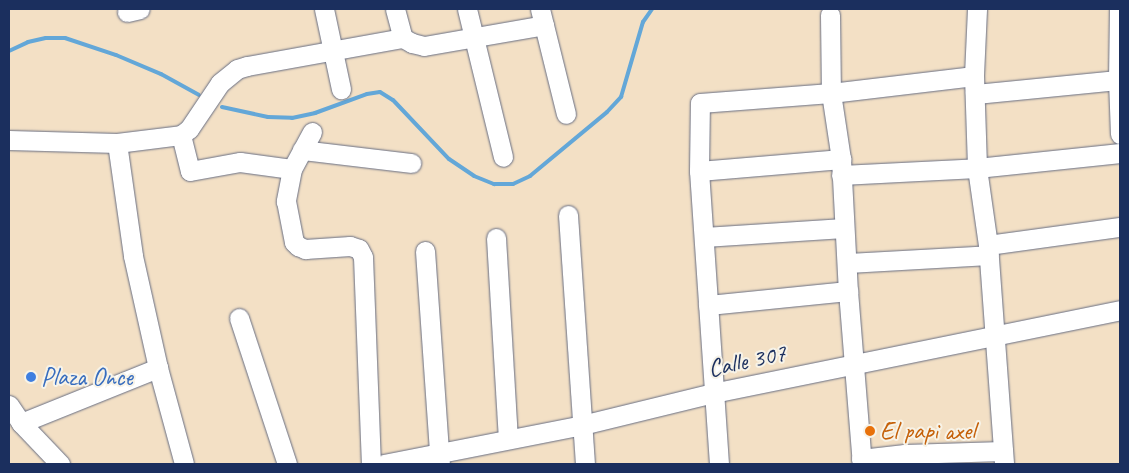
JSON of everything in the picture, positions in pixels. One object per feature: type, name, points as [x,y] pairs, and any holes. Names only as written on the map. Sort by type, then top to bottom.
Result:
[{"type":"street","points":[[324,9],[340,89]]},
{"type":"street","points":[[395,9],[403,38]]},
{"type":"street","points":[[468,9],[503,157]]},
{"type":"street","points":[[830,15],[831,93],[841,167],[861,462],[905,454],[1004,458],[988,250],[977,168],[975,85],[977,9]]},
{"type":"street","points":[[1119,9],[1118,80],[1120,134]]},
{"type":"street","points":[[9,140],[117,143],[181,135],[189,129],[220,83],[237,69],[403,38],[424,46],[475,38],[542,17],[566,114]]},
{"type":"street","points":[[719,464],[699,171],[700,103],[975,85],[1118,80]]},
{"type":"street","points":[[312,132],[292,169],[286,201],[294,242],[305,249],[350,246],[358,249],[363,257],[371,464]]},
{"type":"street","points":[[181,135],[190,171],[240,162],[292,169]]},
{"type":"street","points":[[117,143],[134,256],[158,368],[184,464]]},
{"type":"street","points":[[302,150],[411,163]]},
{"type":"street","points":[[699,171],[841,167],[977,168],[1120,153]]},
{"type":"street","points":[[568,215],[585,464]]},
{"type":"street","points":[[848,263],[988,250],[1120,227]]},
{"type":"street","points":[[704,237],[844,228]]},
{"type":"street","points":[[496,238],[508,438]]},
{"type":"street","points":[[425,251],[439,459]]},
{"type":"street","points":[[708,306],[848,291]]},
{"type":"street","name":"Calle 307","points":[[384,464],[439,459],[508,438],[582,425],[713,393],[1120,310]]},
{"type":"street","points":[[239,318],[287,464]]},
{"type":"street","points":[[21,423],[158,368]]},
{"type":"street","points":[[9,405],[21,423],[60,464]]},
{"type":"waterway","points":[[222,107],[268,117],[292,118],[315,113],[367,94],[380,92],[393,100],[449,159],[474,176],[494,184],[513,184],[530,176],[607,112],[621,97],[643,22],[652,9]]},
{"type":"waterway","points":[[9,51],[28,42],[46,38],[65,38],[116,55],[161,74],[199,95]]},
{"type":"place","name":"Plaza Once","points":[[31,377]]},
{"type":"place","name":"El papi axel","points":[[870,431]]}]
